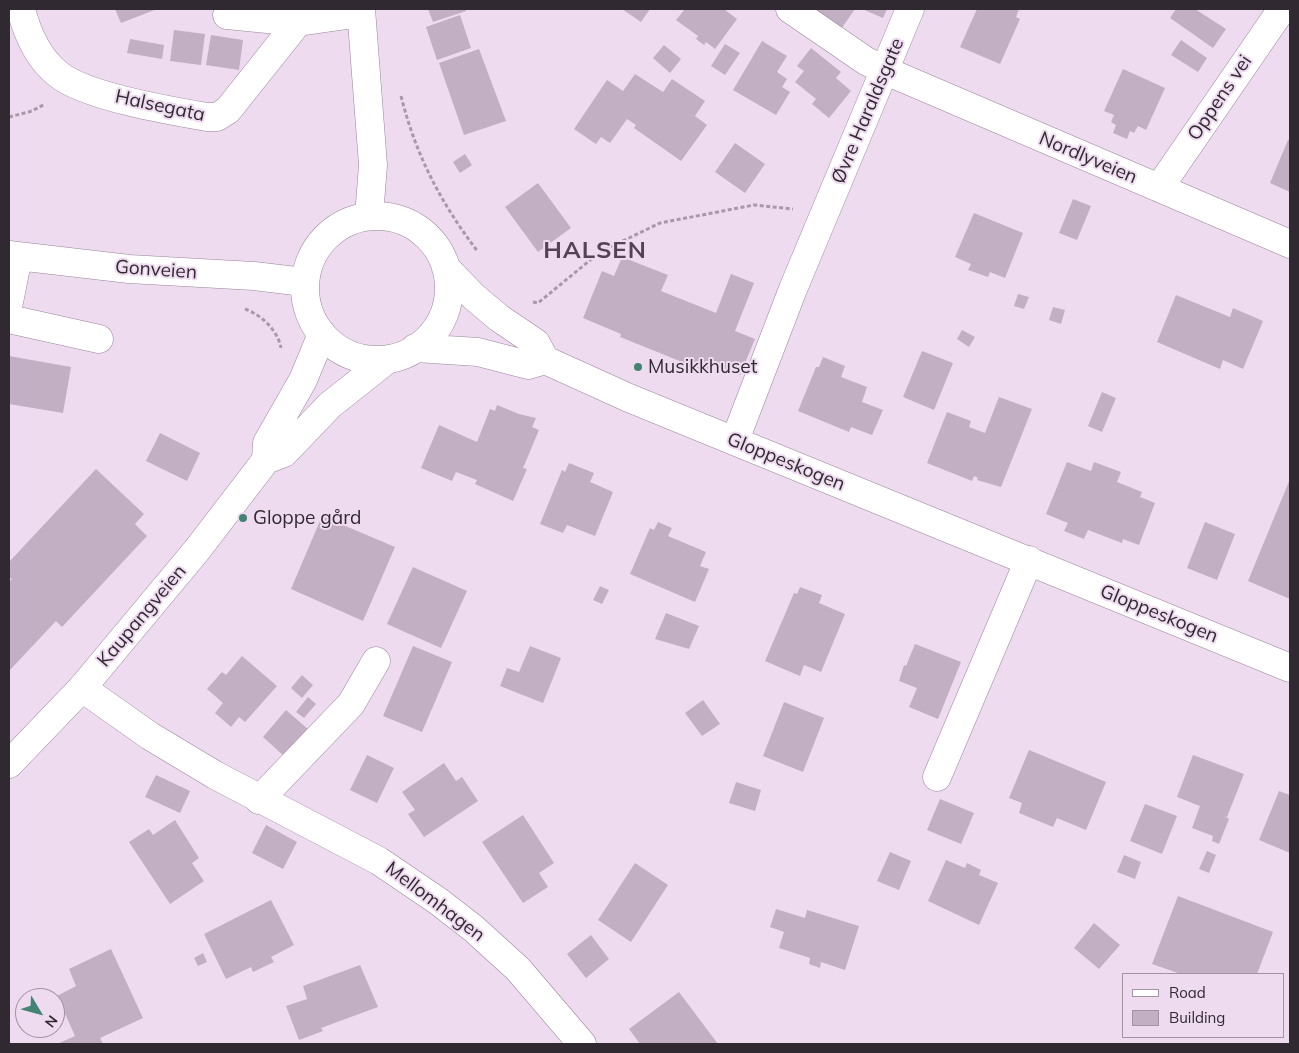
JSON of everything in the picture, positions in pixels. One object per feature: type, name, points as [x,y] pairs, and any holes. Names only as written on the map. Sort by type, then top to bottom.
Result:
[{"type":"street","name":"Halsegata","points":[[21,9],[35,46],[44,61],[59,75],[76,85],[115,97],[207,117],[217,117],[228,110],[298,22]]},
{"type":"street","name":"Nordlyveien","points":[[790,9],[866,61],[886,71],[1290,244]]},
{"type":"street","name":"Øvre Haraldsgate","points":[[735,440],[793,289],[886,71],[910,9]]},
{"type":"street","name":"Oppens vei","points":[[1159,188],[1282,9]]},
{"type":"street","points":[[227,15],[298,22],[361,11],[373,165],[369,216]]},
{"type":"street","points":[[369,216],[393,218],[424,234],[437,248],[446,268],[449,290],[444,314],[427,340],[415,348],[388,359],[373,360],[350,354],[331,343],[322,334],[310,315],[304,282],[313,252],[338,226],[352,219],[369,216]]},
{"type":"street","points":[[9,302],[14,256]]},
{"type":"street","name":"Gonveien","points":[[14,256],[129,269],[254,276],[304,282]]},
{"type":"street","points":[[415,348],[478,352],[528,366],[545,360],[536,343],[500,318],[446,268]]},
{"type":"street","points":[[9,319],[99,339]]},
{"type":"street","name":"Kaupangveien","points":[[266,460],[267,443],[302,380],[322,334]]},
{"type":"street","name":"Kaupangveien","points":[[9,764],[82,688],[197,550],[266,460],[284,453],[330,405],[388,359]]},
{"type":"street","name":"Gloppeskogen","points":[[545,360],[630,398],[1290,668]]},
{"type":"street","points":[[937,777],[1029,560]]},
{"type":"street","points":[[259,800],[352,704],[376,661]]},
{"type":"street","name":"Mellomhagen","points":[[82,688],[150,736],[259,800],[380,861],[438,901],[474,929],[518,969],[582,1044]]},
{"type":"path","points":[[400,90],[421,160],[440,198],[481,256]]},
{"type":"path","points":[[529,302],[538,303],[600,252],[660,223],[754,205],[825,213]]},
{"type":"path","points":[[243,308],[268,324],[279,338],[282,354]]},
{"type":"building","points":[[115,9],[157,9],[121,23]]},
{"type":"building","points":[[428,9],[465,9],[466,11],[433,22]]},
{"type":"building","points":[[622,9],[650,9],[641,22]]},
{"type":"building","points":[[685,9],[724,9],[737,19],[715,49],[706,42],[704,45],[696,39],[698,36],[676,20]]},
{"type":"building","points":[[805,9],[855,9],[839,32]]},
{"type":"building","points":[[862,9],[887,9],[883,18]]},
{"type":"building","points":[[977,9],[1019,9],[1016,17],[1020,19],[1000,64],[960,47]]},
{"type":"building","points":[[1176,9],[1195,9],[1226,29],[1213,48],[1170,18]]},
{"type":"building","points":[[460,15],[471,48],[437,60],[426,27]]},
{"type":"building","points":[[174,30],[205,34],[201,65],[170,61]]},
{"type":"building","points":[[211,35],[243,40],[239,70],[206,65]]},
{"type":"building","points":[[130,39],[164,45],[162,59],[127,53]]},
{"type":"building","points":[[1181,40],[1207,58],[1198,72],[1171,55]]},
{"type":"building","points":[[762,41],[787,56],[777,72],[787,79],[782,87],[790,92],[776,115],[733,90]]},
{"type":"building","points":[[725,44],[740,53],[725,75],[711,66]]},
{"type":"building","points":[[664,45],[681,59],[670,73],[653,58]]},
{"type":"building","points":[[811,48],[841,72],[836,78],[851,91],[829,118],[812,104],[816,99],[795,82],[804,71],[797,66]]},
{"type":"building","points":[[479,49],[506,121],[464,135],[439,63]]},
{"type":"building","points":[[1123,69],[1165,88],[1146,130],[1138,126],[1134,133],[1130,131],[1127,139],[1113,133],[1116,125],[1111,122],[1114,115],[1104,111]]},
{"type":"building","points":[[635,74],[663,92],[672,79],[705,101],[695,116],[707,125],[681,161],[634,128],[636,125],[627,119],[610,143],[601,137],[596,144],[574,129],[607,80],[623,91]]},
{"type":"building","points":[[1288,140],[1290,141],[1290,192],[1270,183]]},
{"type":"building","points":[[735,143],[765,164],[745,193],[715,172]]},
{"type":"building","points":[[465,154],[472,165],[460,173],[453,162]]},
{"type":"building","points":[[538,183],[571,228],[538,252],[505,207]]},
{"type":"building","points":[[1073,199],[1091,206],[1077,240],[1059,233]]},
{"type":"building","points":[[974,213],[1023,233],[1005,278],[990,272],[988,277],[968,270],[971,264],[955,257]]},
{"type":"building","points":[[622,257],[668,275],[661,291],[716,313],[731,274],[754,283],[735,331],[755,339],[740,375],[711,363],[707,372],[620,337],[621,334],[583,318],[602,271],[614,276]]},
{"type":"building","points":[[1018,294],[1029,297],[1024,309],[1014,306]]},
{"type":"building","points":[[1176,295],[1230,317],[1233,308],[1263,321],[1243,369],[1223,360],[1220,369],[1157,342]]},
{"type":"building","points":[[1053,307],[1065,310],[1061,324],[1049,320]]},
{"type":"building","points":[[962,330],[975,337],[969,347],[957,339]]},
{"type":"building","points":[[922,351],[953,363],[934,410],[903,397]]},
{"type":"building","points":[[9,356],[71,367],[63,413],[9,404]]},
{"type":"building","points":[[823,357],[845,366],[841,377],[867,387],[862,402],[883,410],[872,435],[851,427],[849,432],[798,411],[816,367],[819,367]]},
{"type":"building","points":[[1102,392],[1116,398],[1102,432],[1088,426]]},
{"type":"building","points":[[999,397],[1032,409],[1001,487],[977,480],[978,478],[974,476],[972,481],[927,463],[947,412],[971,421],[969,427],[985,433]]},
{"type":"building","points":[[497,405],[519,414],[536,418],[532,427],[539,430],[523,468],[527,469],[513,501],[475,484],[477,480],[456,472],[452,481],[421,468],[439,425],[477,442],[490,409],[495,411]]},
{"type":"building","points":[[160,433],[200,453],[187,481],[146,461]]},
{"type":"building","points":[[1067,462],[1091,471],[1094,462],[1121,472],[1117,482],[1142,492],[1140,497],[1155,503],[1139,545],[1123,539],[1122,543],[1088,530],[1084,539],[1064,531],[1068,523],[1046,514]]},
{"type":"building","points":[[569,463],[594,473],[590,482],[613,492],[595,536],[567,525],[563,533],[540,524],[562,470],[565,472]]},
{"type":"building","points":[[96,469],[144,514],[135,524],[147,536],[62,627],[56,621],[9,671],[9,582],[12,579],[9,577],[9,562]]},
{"type":"building","points":[[1290,479],[1290,599],[1248,581]]},
{"type":"building","points":[[322,516],[395,547],[363,621],[291,589]]},
{"type":"building","points":[[658,522],[672,528],[668,536],[706,552],[700,566],[709,569],[695,602],[630,574],[650,528],[654,530]]},
{"type":"building","points":[[1205,522],[1235,534],[1217,580],[1187,568]]},
{"type":"building","points":[[413,567],[467,591],[441,648],[387,624]]},
{"type":"building","points":[[600,586],[609,590],[602,604],[593,600]]},
{"type":"building","points":[[800,587],[822,595],[819,603],[845,614],[821,672],[804,665],[800,676],[765,661],[794,593],[797,594]]},
{"type":"building","points":[[666,613],[699,626],[689,649],[655,639]]},
{"type":"building","points":[[915,644],[961,662],[938,719],[909,707],[917,688],[899,681],[904,665],[906,666]]},
{"type":"building","points":[[413,646],[452,662],[422,732],[383,716]]},
{"type":"building","points":[[530,646],[561,658],[543,703],[500,686],[507,668],[519,672]]},
{"type":"building","points":[[242,656],[277,686],[245,722],[239,717],[231,727],[215,713],[223,703],[207,689],[222,672],[226,675]]},
{"type":"building","points":[[302,675],[313,685],[302,698],[291,688]]},
{"type":"building","points":[[308,697],[316,704],[304,718],[296,712]]},
{"type":"building","points":[[703,700],[720,724],[702,736],[685,713]]},
{"type":"building","points":[[784,702],[824,718],[803,772],[763,756]]},
{"type":"building","points":[[286,710],[309,730],[285,757],[263,737]]},
{"type":"building","points":[[1029,750],[1106,782],[1086,830],[1057,818],[1053,827],[1019,813],[1022,803],[1009,798]]},
{"type":"building","points":[[367,755],[394,768],[377,803],[350,790]]},
{"type":"building","points":[[1193,755],[1244,774],[1227,817],[1224,816],[1229,819],[1219,844],[1212,841],[1213,836],[1192,828],[1200,806],[1177,797]]},
{"type":"building","points":[[444,763],[456,781],[462,777],[478,801],[424,837],[408,814],[415,810],[402,792]]},
{"type":"building","points":[[156,775],[190,791],[180,813],[145,797]]},
{"type":"building","points":[[736,782],[761,790],[755,811],[729,803]]},
{"type":"building","points":[[1279,791],[1290,795],[1290,853],[1259,840]]},
{"type":"building","points":[[940,799],[974,813],[961,844],[927,830]]},
{"type":"building","points":[[1145,804],[1177,816],[1162,854],[1130,841]]},
{"type":"building","points":[[523,815],[554,863],[539,873],[548,887],[523,903],[482,842]]},
{"type":"building","points":[[175,820],[199,858],[192,863],[204,881],[170,904],[129,842],[149,829],[153,835]]},
{"type":"building","points":[[266,825],[297,842],[283,869],[252,853]]},
{"type":"building","points":[[1207,851],[1216,855],[1209,873],[1199,869]]},
{"type":"building","points":[[890,852],[911,861],[899,890],[877,881]]},
{"type":"building","points":[[1124,855],[1141,862],[1135,879],[1117,872]]},
{"type":"building","points":[[946,860],[965,868],[967,863],[981,870],[979,875],[998,883],[979,925],[928,901]]},
{"type":"building","points":[[635,863],[668,885],[631,942],[598,920]]},
{"type":"building","points":[[1178,896],[1273,932],[1257,973],[1178,973],[1152,964]]},
{"type":"building","points":[[271,900],[294,945],[271,957],[274,962],[253,972],[251,967],[226,979],[204,934]]},
{"type":"building","points":[[776,909],[805,918],[807,910],[859,926],[845,970],[821,962],[820,968],[809,964],[810,958],[779,948],[784,932],[770,927]]},
{"type":"building","points":[[1094,923],[1120,945],[1099,969],[1074,948]]},
{"type":"building","points":[[591,935],[609,959],[586,978],[567,954]]},
{"type":"building","points":[[111,949],[143,1018],[100,1038],[103,1044],[57,1044],[75,1036],[65,1014],[65,992],[76,986],[69,969]]},
{"type":"building","points":[[203,953],[207,962],[198,966],[194,958]]},
{"type":"building","points":[[360,965],[378,1007],[321,1028],[323,1031],[299,1040],[286,1006],[307,999],[303,986]]},
{"type":"building","points":[[679,992],[718,1044],[640,1044],[629,1029]]},
{"type":"place","name":"Musikkhuset","points":[[638,367]]},
{"type":"place","name":"Gloppe gård","points":[[243,518]]},
{"type":"district","name":"HALSEN","points":[[595,251]]}]
